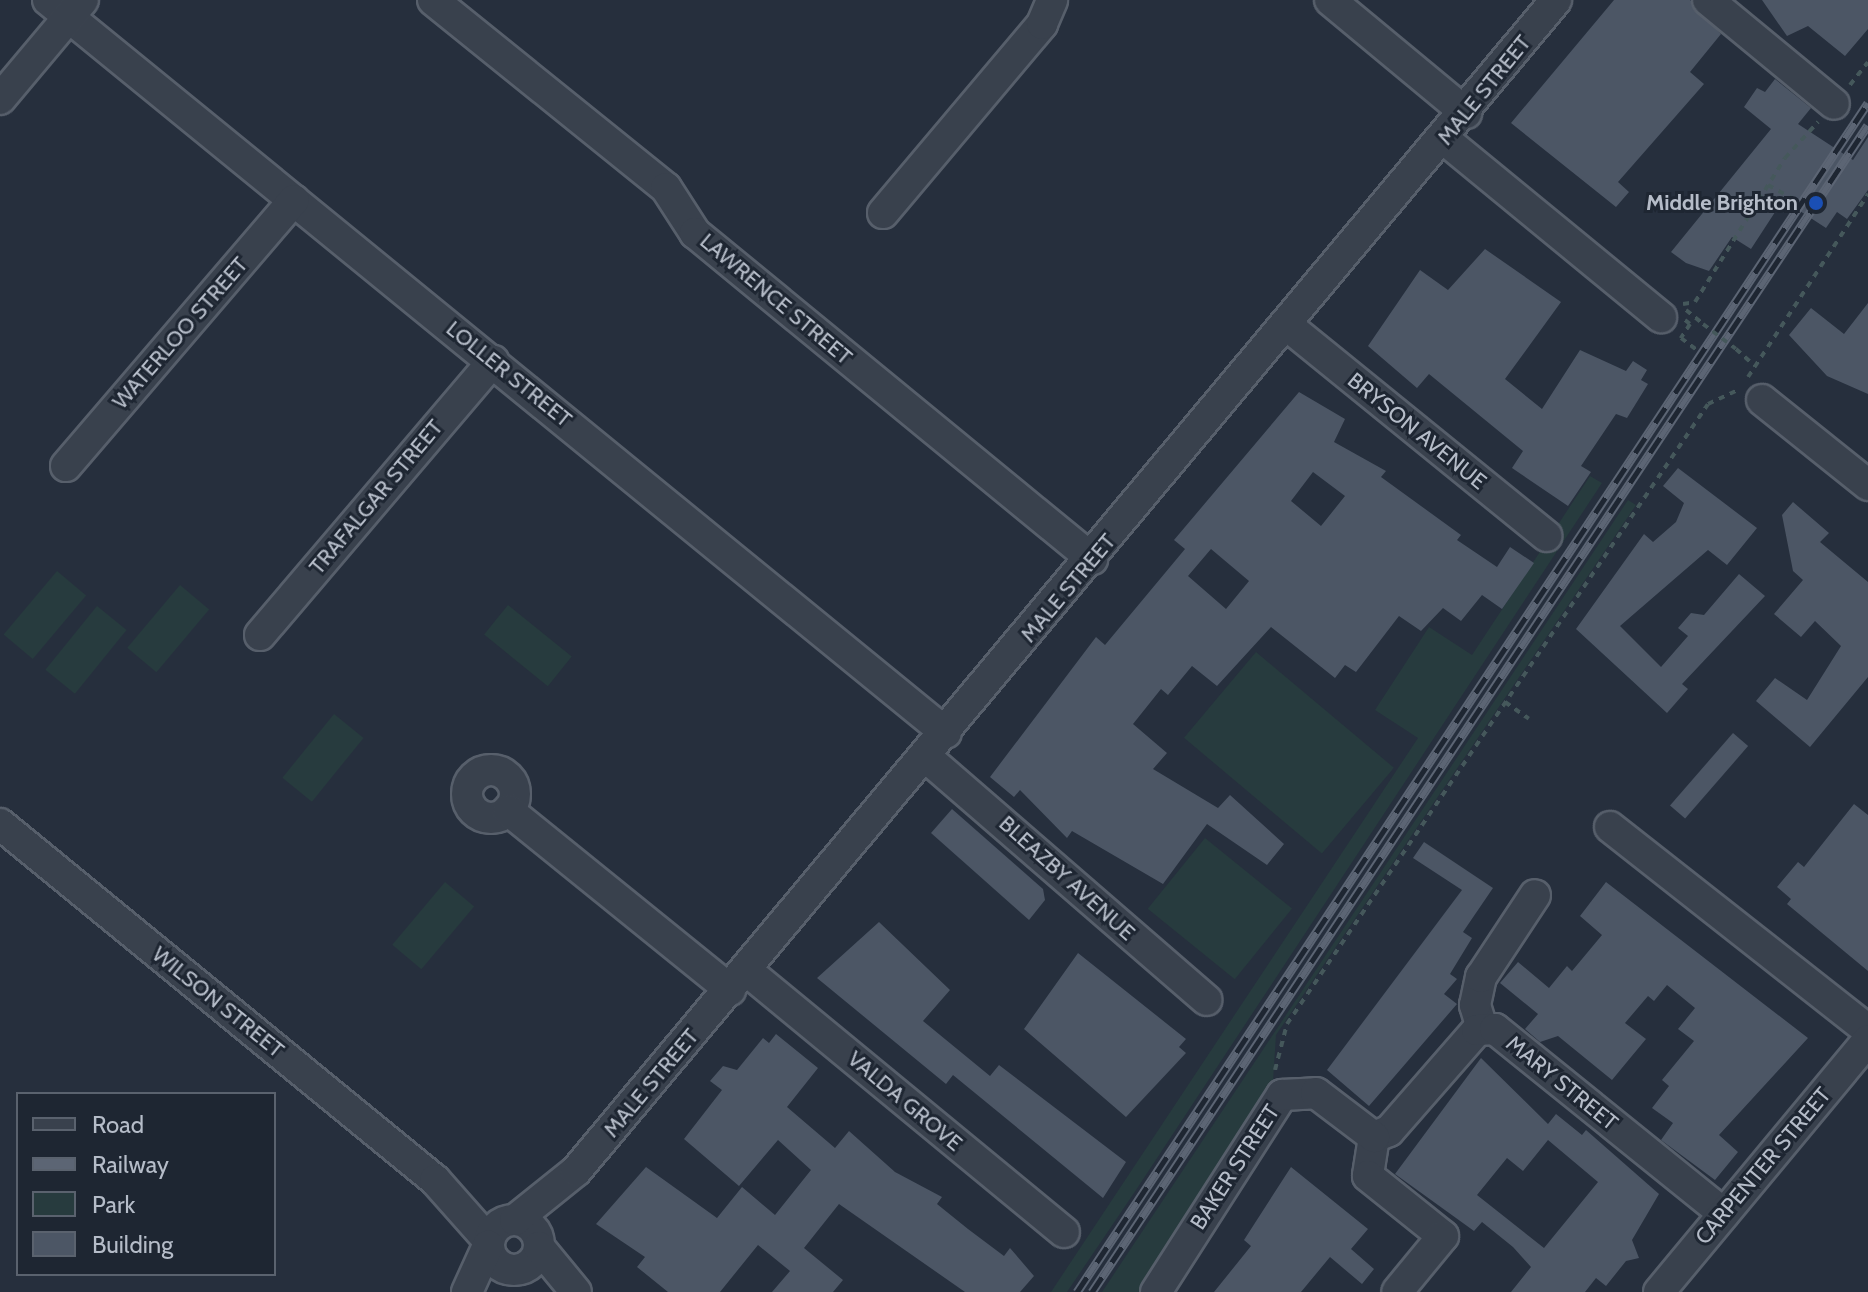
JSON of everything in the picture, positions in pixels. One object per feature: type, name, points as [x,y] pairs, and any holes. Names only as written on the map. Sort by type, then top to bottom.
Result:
[{"type":"street","name":"LAWRENCE STREET","points":[[433,0],[666,188],[695,233],[1092,559]]},
{"type":"street","points":[[1028,0],[1037,0]]},
{"type":"street","points":[[883,213],[1042,24],[1052,0]]},
{"type":"street","points":[[1330,0],[1466,113]]},
{"type":"street","name":"MALE STREET","points":[[488,1292],[528,1257],[576,1171],[1288,326],[1556,0]]},
{"type":"street","points":[[1708,0],[1834,104]]},
{"type":"street","points":[[0,99],[67,6]]},
{"type":"street","name":"LOLLER STREET","points":[[67,6],[294,200],[946,733]]},
{"type":"street","points":[[1444,139],[1676,318]]},
{"type":"street","name":"WATERLOO STREET","points":[[66,466],[294,200]]},
{"type":"street","name":"BRYSON AVENUE","points":[[1288,326],[1546,536]]},
{"type":"street","name":"TRAFALGAR STREET","points":[[260,635],[493,361]]},
{"type":"street","points":[[1762,400],[1868,485]]},
{"type":"street","name":"BLEAZBY AVENUE","points":[[926,757],[1207,1000]]},
{"type":"street","name":"VALDA GROVE","points":[[508,810],[738,980],[1064,1232]]},
{"type":"street","name":"WILSON STREET","points":[[0,824],[435,1180],[488,1243],[493,1260],[528,1257],[531,1226],[435,1180]]},
{"type":"street","points":[[1610,827],[1868,1030]]},
{"type":"street","points":[[1482,1028],[1475,1005],[1481,977],[1535,895]]},
{"type":"street","name":"MARY STREET","points":[[1374,1137],[1389,1131],[1482,1028],[1512,1041],[1724,1214]]},
{"type":"street","name":"CARPENTER STREET","points":[[1659,1292],[1868,1040]]},
{"type":"street","name":"BAKER STREET","points":[[1156,1292],[1282,1095],[1316,1093],[1374,1137]]},
{"type":"street","points":[[1374,1137],[1368,1176],[1443,1236],[1397,1292]]},
{"type":"street","name":"MALE STREET","points":[[488,1243],[576,1171]]},
{"type":"street","points":[[467,1292],[488,1243]]},
{"type":"street","points":[[528,1257],[557,1292]]},
{"type":"street","points":[[528,1257],[576,1292]]},
{"type":"path","points":[[1676,318],[1695,302],[1768,185],[1868,62]]},
{"type":"path","points":[[1768,185],[1797,201]]},
{"type":"path","points":[[1282,1095],[1275,1061],[1287,1024],[1708,404],[1733,395],[1868,194]]},
{"type":"path","points":[[1676,318],[1703,324],[1755,364]]},
{"type":"path","points":[[1676,318],[1697,350]]},
{"type":"path","points":[[1505,702],[1529,719]]},
{"type":"green space","points":[[1590,476],[1602,483],[1136,1190],[1067,1292],[1051,1292],[1418,738],[1375,710],[1429,627],[1472,655]]},
{"type":"green space","points":[[1628,500],[1636,505],[1276,1035],[1273,1082],[1142,1292],[1102,1292]]},
{"type":"green space","points":[[57,571],[86,595],[33,659],[4,635]]},
{"type":"green space","points":[[180,585],[209,609],[156,672],[127,648]]},
{"type":"green space","points":[[508,605],[572,657],[548,686],[484,635]]},
{"type":"green space","points":[[97,606],[127,630],[75,694],[45,670]]},
{"type":"green space","points":[[1256,652],[1394,768],[1322,853],[1184,738]]},
{"type":"green space","points":[[334,714],[364,738],[312,802],[282,778]]},
{"type":"green space","points":[[1205,838],[1292,908],[1235,979],[1148,909]]},
{"type":"green space","points":[[445,882],[474,906],[421,969],[392,945]]},
{"type":"building","points":[[1614,0],[1690,0],[1721,34],[1690,72],[1704,84],[1618,182],[1629,192],[1616,207],[1511,123]]},
{"type":"building","points":[[1762,0],[1868,0],[1868,29],[1845,56],[1808,26],[1787,36]]},
{"type":"building","points":[[1775,79],[1811,108],[1798,124],[1853,160],[1868,137],[1868,190],[1847,219],[1837,212],[1826,228],[1783,200],[1751,249],[1732,237],[1709,271],[1686,263],[1671,252],[1771,129],[1744,107],[1757,88],[1765,92]]},
{"type":"building","points":[[1485,249],[1561,302],[1505,379],[1542,409],[1580,350],[1626,371],[1633,361],[1647,370],[1641,380],[1648,384],[1627,418],[1616,414],[1581,466],[1591,472],[1568,506],[1512,468],[1523,451],[1429,374],[1417,388],[1368,346],[1420,270],[1448,290]]},
{"type":"building","points":[[1868,303],[1868,394],[1827,376],[1789,335],[1811,308],[1844,334]]},
{"type":"building","points":[[1299,392],[1345,419],[1334,442],[1386,471],[1381,477],[1461,535],[1457,540],[1497,567],[1510,547],[1534,563],[1502,609],[1482,595],[1461,621],[1443,608],[1421,631],[1399,616],[1356,672],[1345,665],[1335,678],[1271,627],[1217,686],[1192,666],[1168,695],[1161,689],[1133,724],[1167,753],[1153,769],[1218,808],[1230,795],[1284,844],[1267,865],[1207,824],[1163,884],[1072,831],[1067,838],[1020,790],[1014,797],[990,777],[1096,637],[1105,645],[1185,549],[1174,540]],"holes":[[[1313,472],[1345,496],[1321,526],[1291,501]],[[1211,549],[1249,581],[1226,609],[1188,576]]]},
{"type":"building","points":[[1678,468],[1757,528],[1727,565],[1708,550],[1620,626],[1661,667],[1688,636],[1678,628],[1691,613],[1704,615],[1739,574],[1765,596],[1682,684],[1688,689],[1667,713],[1576,629],[1644,534],[1653,542],[1676,522],[1684,503],[1663,486]]},
{"type":"building","points":[[1793,502],[1829,533],[1820,542],[1868,582],[1868,677],[1810,747],[1756,701],[1775,678],[1807,700],[1841,646],[1815,621],[1801,637],[1774,614],[1803,580],[1793,571],[1782,515]]},
{"type":"building","points":[[1733,733],[1748,746],[1685,819],[1670,805]]},
{"type":"building","points":[[1854,804],[1868,815],[1868,971],[1787,904],[1791,899],[1777,887],[1798,862],[1804,867]]},
{"type":"building","points":[[952,809],[1043,889],[1045,900],[1029,920],[931,833]]},
{"type":"building","points":[[1424,842],[1493,888],[1463,932],[1472,938],[1450,974],[1457,979],[1444,994],[1457,1004],[1369,1106],[1327,1070],[1462,890],[1413,858]]},
{"type":"building","points":[[1606,882],[1808,1038],[1719,1135],[1738,1152],[1715,1180],[1661,1140],[1673,1123],[1652,1108],[1669,1086],[1662,1080],[1694,1041],[1678,1029],[1695,1008],[1667,985],[1654,1001],[1648,996],[1625,1023],[1646,1039],[1612,1080],[1558,1036],[1540,1042],[1525,1029],[1538,1014],[1500,983],[1518,962],[1549,988],[1567,966],[1572,971],[1602,935],[1580,916]]},
{"type":"building","points":[[879,922],[950,990],[923,1021],[990,1076],[999,1065],[1126,1162],[1103,1198],[953,1075],[946,1084],[817,978]]},
{"type":"building","points":[[1078,953],[1186,1039],[1179,1047],[1186,1053],[1126,1117],[1024,1029]]},
{"type":"building","points":[[776,1034],[818,1068],[787,1107],[835,1148],[849,1131],[895,1172],[942,1197],[937,1204],[1004,1256],[1010,1248],[1034,1276],[1020,1292],[965,1292],[839,1204],[804,1248],[843,1280],[833,1292],[772,1292],[790,1271],[758,1245],[720,1292],[668,1292],[637,1267],[645,1257],[596,1224],[646,1167],[717,1218],[742,1187],[775,1215],[811,1170],[778,1140],[739,1186],[684,1139],[722,1090],[710,1081],[723,1066],[737,1070],[763,1038],[769,1043]]},
{"type":"building","points":[[1481,1058],[1548,1124],[1556,1114],[1582,1135],[1586,1130],[1659,1194],[1632,1240],[1639,1258],[1626,1261],[1606,1286],[1596,1278],[1585,1292],[1511,1292],[1531,1267],[1513,1247],[1482,1222],[1474,1231],[1395,1174]],"holes":[[[1548,1140],[1598,1182],[1544,1248],[1477,1195],[1507,1158],[1523,1171]]]},
{"type":"building","points":[[1291,1167],[1368,1229],[1351,1249],[1374,1269],[1362,1284],[1330,1257],[1301,1292],[1214,1292],[1251,1246],[1244,1240]]},
{"type":"railway","points":[[1077,1292],[1868,103]]},
{"type":"railway","points":[[1092,1292],[1868,125]]},
{"type":"place","name":"Middle Brighton","points":[[1816,203]]}]
